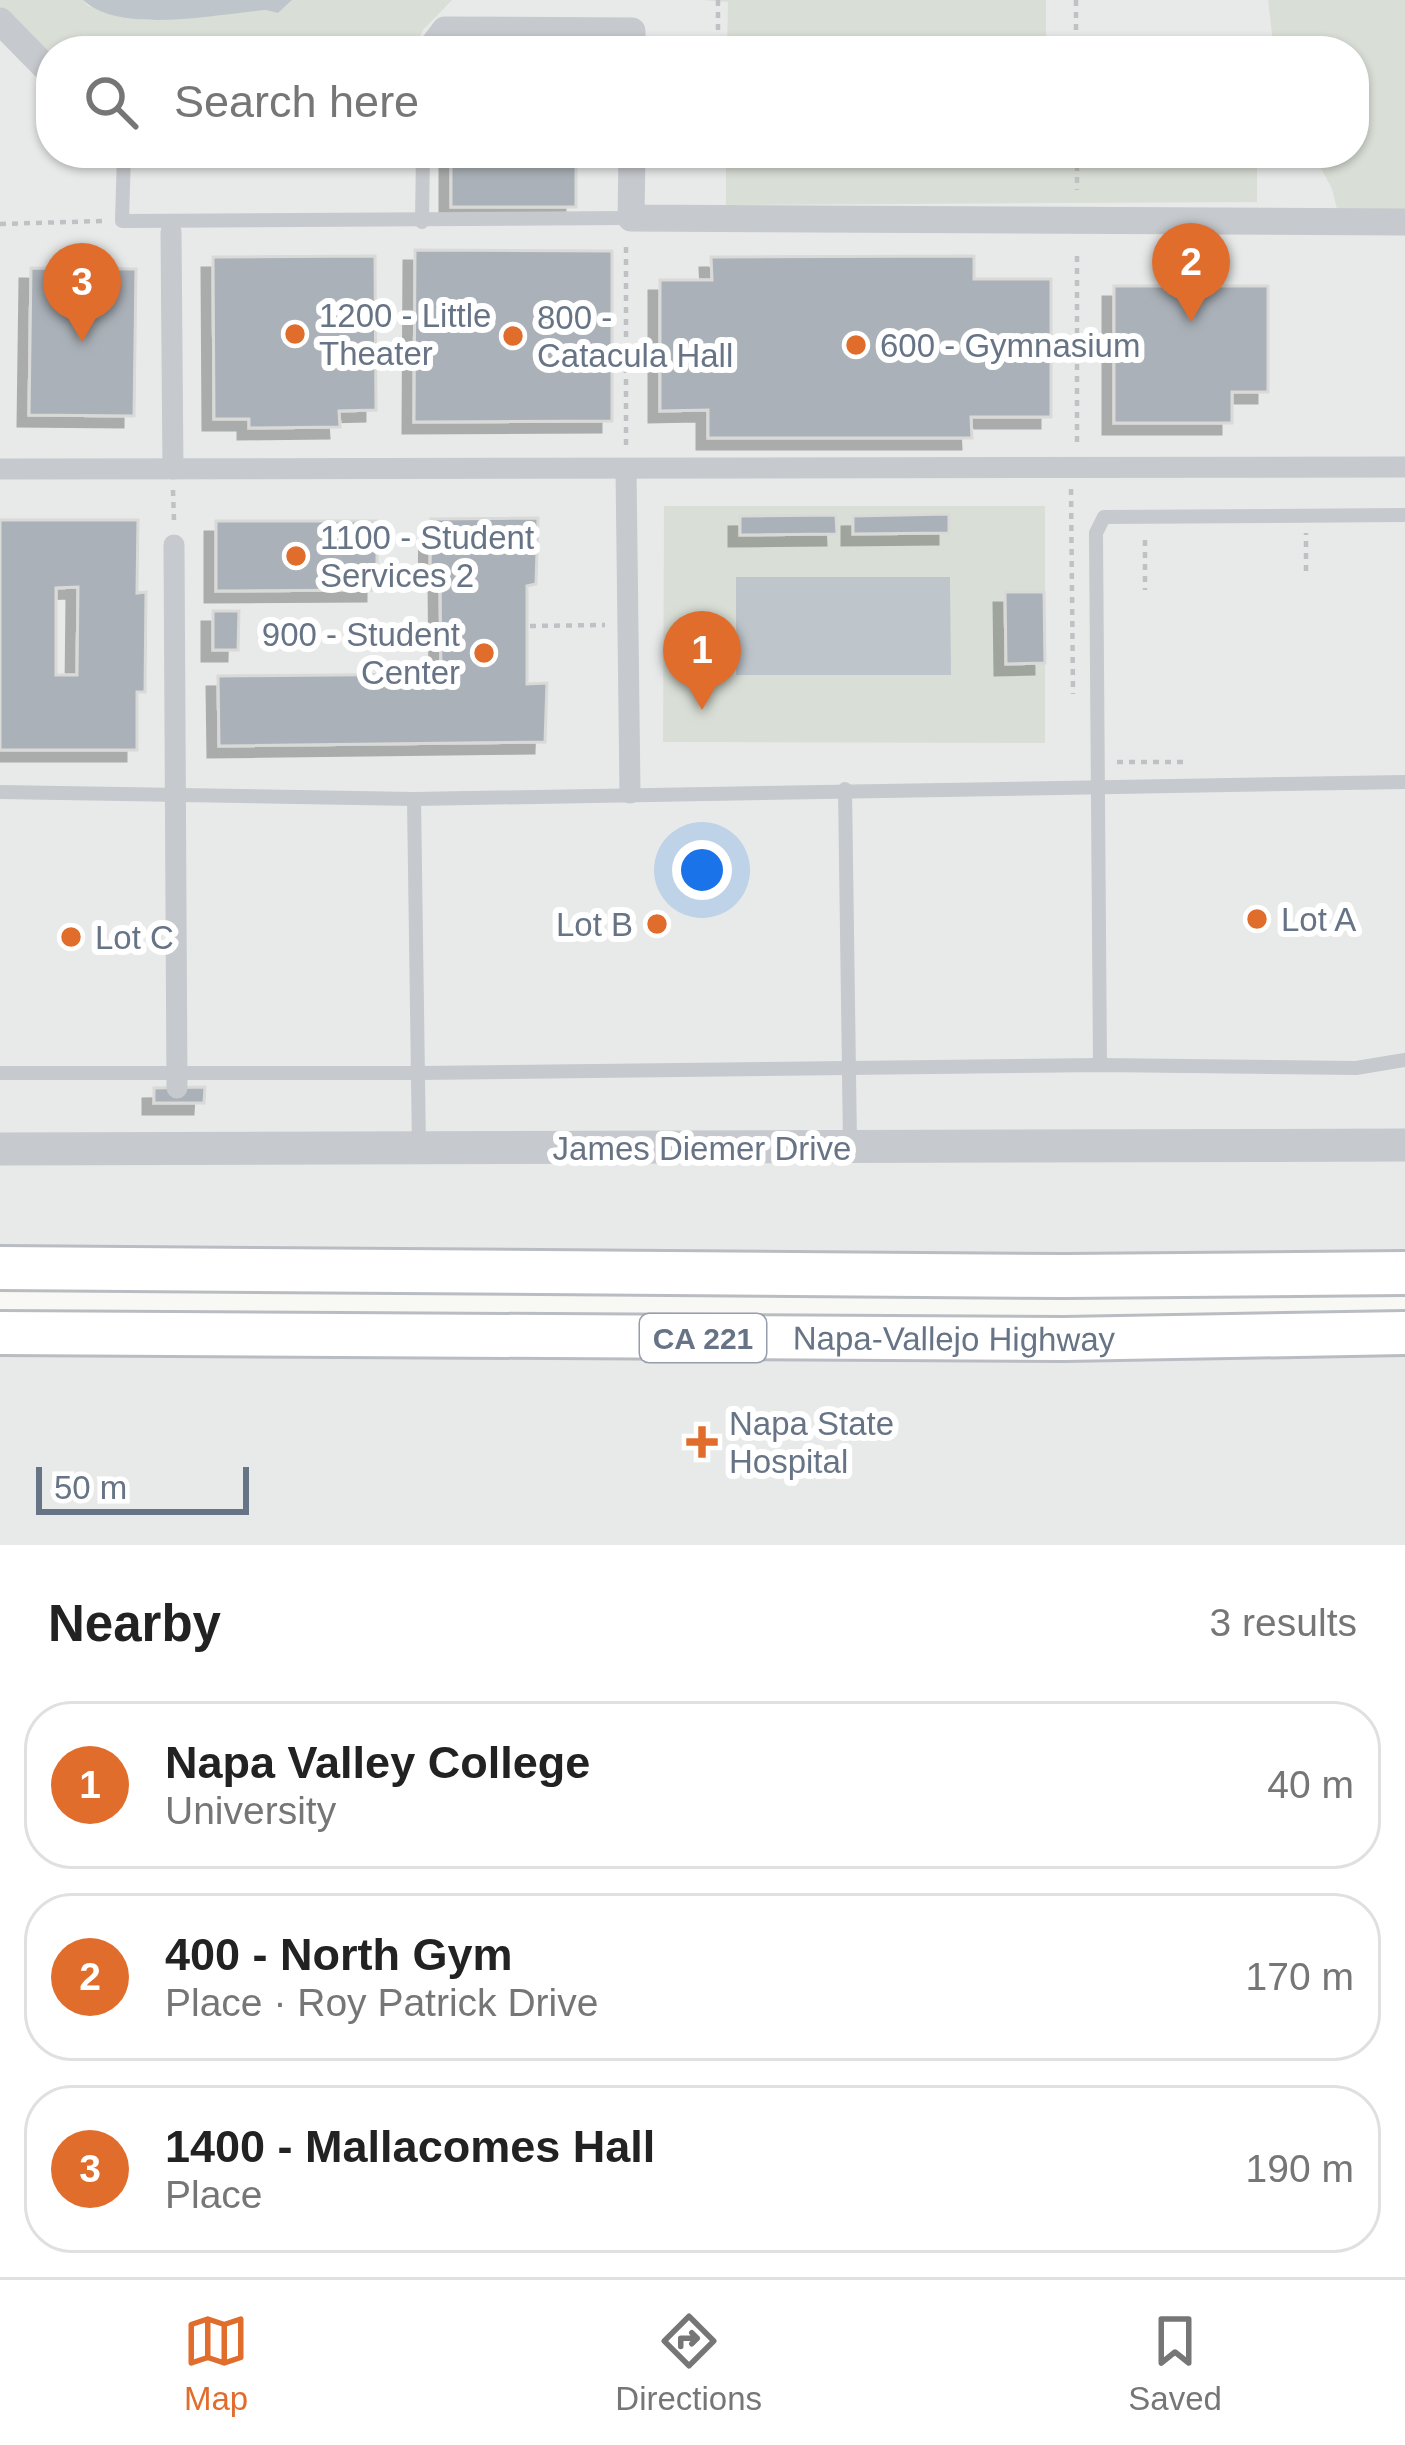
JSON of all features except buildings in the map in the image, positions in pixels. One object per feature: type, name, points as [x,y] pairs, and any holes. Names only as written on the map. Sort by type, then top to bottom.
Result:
[{"type":"main road","name":"Napa-Vallejo Highway","points":[[0,1268],[1065,1276],[1405,1273]]},
{"type":"main road","name":"Napa-Vallejo Highway","points":[[0,1333],[1041,1339],[1405,1333]]},
{"type":"street","points":[[2,26],[36,59]]},
{"type":"street","points":[[440,36],[445,30],[632,32],[632,36]]},
{"type":"street","points":[[632,168],[632,218],[1405,222]]},
{"type":"street","points":[[171,232],[173,469]]},
{"type":"street","points":[[0,469],[1405,467]]},
{"type":"street","points":[[626,469],[630,793]]},
{"type":"street","points":[[174,545],[177,1080]]},
{"type":"street","name":"James Diemer Drive","points":[[0,1149],[1405,1145]]},
{"type":"lane","points":[[124,168],[122,220],[632,218]]},
{"type":"lane","points":[[422,222],[423,168]]},
{"type":"lane","points":[[1100,1065],[1096,533],[1104,517],[1405,515]]},
{"type":"lane","points":[[0,792],[414,799],[1405,782]]},
{"type":"lane","points":[[845,789],[850,1147]]},
{"type":"lane","points":[[414,799],[419,1150]]},
{"type":"lane","points":[[0,1073],[177,1080],[1100,1065],[1356,1069],[1405,1060]]},
{"type":"path","points":[[718,0],[718,36]]},
{"type":"path","points":[[1076,0],[1076,36]]},
{"type":"path","points":[[1073,700],[1071,468],[1077,441],[1077,168]]},
{"type":"path","points":[[626,469],[626,246],[632,218]]},
{"type":"path","points":[[0,224],[122,220]]},
{"type":"path","points":[[173,469],[174,545]]},
{"type":"path","points":[[530,626],[629,624]]},
{"type":"path","points":[[1099,762],[1204,762]]},
{"type":"shaded area","points":[[0,0],[1405,0],[1405,1273],[0,1268]]},
{"type":"shaded area","points":[[0,0],[83,0],[88,6],[151,20],[266,10],[278,13],[292,0],[452,0],[420,36],[36,36],[36,58],[0,21]]},
{"type":"shaded area","points":[[83,0],[292,0],[278,13],[266,10],[144,20],[99,11]]},
{"type":"shaded area","points":[[701,0],[1046,0],[1046,36],[727,36],[728,2]]},
{"type":"shaded area","points":[[1268,0],[1405,0],[1405,222],[1340,221],[1321,168],[1369,168],[1369,36],[1272,36]]},
{"type":"shaded area","points":[[726,168],[1257,168],[1257,202],[726,205]]},
{"type":"shaded area","points":[[664,506],[1045,506],[1045,743],[663,742]]},
{"type":"shaded area","points":[[736,577],[950,577],[951,675],[736,675]]},
{"type":"shaded area","name":"Napa State Hospital","points":[[0,1333],[1405,1333],[1405,1545],[0,1545]]},
{"type":"place","name":"400 - North Gym","points":[[1191,322]]},
{"type":"place","name":"1200 - Little Theater","points":[[295,334]]},
{"type":"place","name":"800 - Catacula Hall","points":[[513,336]]},
{"type":"place","name":"1400 - Mallacomes Hall","points":[[82,342]]},
{"type":"place","name":"600 - Gymnasium","points":[[856,345]]},
{"type":"place","name":"1100 - Student Services 2","points":[[296,556]]},
{"type":"place","name":"900 - Student Center","points":[[484,653]]},
{"type":"place","name":"Napa Valley College","points":[[702,710]]},
{"type":"place","name":"Lot A","points":[[1257,919]]},
{"type":"place","name":"Lot B","points":[[657,924]]},
{"type":"place","name":"Lot C","points":[[71,937]]},
{"type":"place","name":"Napa State Hospital","points":[[702,1442]]}]
